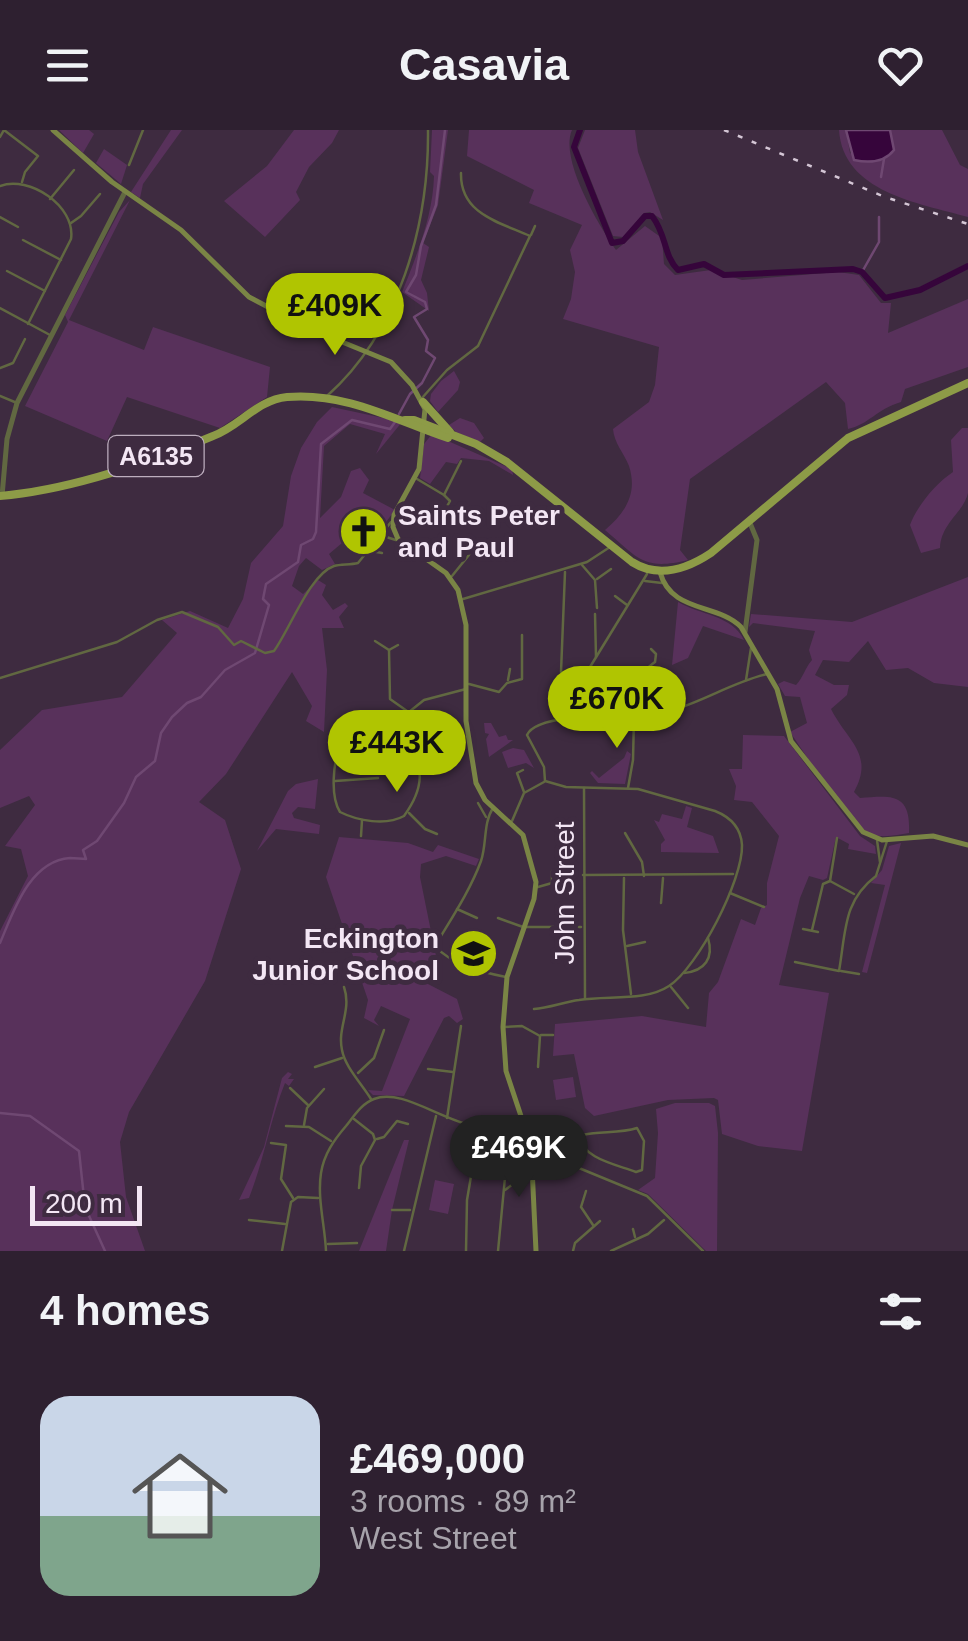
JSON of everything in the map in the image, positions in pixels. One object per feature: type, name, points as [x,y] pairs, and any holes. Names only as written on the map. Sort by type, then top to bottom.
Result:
[{"type":"main road","points":[[53,130],[124,192],[181,230],[249,297],[396,366],[448,435]]},
{"type":"main road","name":"A6135","points":[[1,496],[48,490],[206,439],[274,399],[325,398],[361,405],[487,451],[519,470],[612,546],[647,570],[660,572],[704,558],[848,438],[968,383]]},
{"type":"main road","points":[[422,400],[424,427],[416,478],[392,521],[394,532],[451,577],[461,600],[466,725],[473,771],[479,791],[526,840],[536,887],[507,977],[503,1027],[506,1071],[525,1128],[533,1170],[536,1251]]},
{"type":"main road","points":[[660,572],[663,584],[688,604],[733,620],[745,632],[780,695],[790,741],[857,827],[877,839],[932,836],[968,844]]},
{"type":"street","points":[[0,137],[4,130],[38,156],[24,172],[22,182]]},
{"type":"street","points":[[122,160],[129,164],[143,130]]},
{"type":"street","points":[[325,398],[368,352],[402,285],[414,246],[428,130]]},
{"type":"street","points":[[50,199],[74,170]]},
{"type":"street","points":[[462,173],[462,191],[470,206],[530,236]]},
{"type":"street","points":[[0,186],[22,182],[50,199],[71,222],[71,239],[28,324]]},
{"type":"street","points":[[1,496],[7,440],[18,403],[124,192]]},
{"type":"street","points":[[71,222],[100,194]]},
{"type":"street","points":[[0,217],[18,228]]},
{"type":"street","points":[[422,400],[448,370],[478,346],[535,226]]},
{"type":"street","points":[[23,240],[60,260]]},
{"type":"street","points":[[8,270],[45,291]]},
{"type":"street","points":[[0,308],[52,336]]},
{"type":"street","points":[[0,368],[13,363],[25,339]]},
{"type":"street","points":[[0,396],[18,403]]},
{"type":"street","points":[[444,494],[461,464]]},
{"type":"street","points":[[416,478],[444,494],[450,504],[435,528]]},
{"type":"street","points":[[0,678],[117,642],[157,620],[182,612],[218,627],[234,645],[241,640],[262,651],[274,651],[318,576],[333,566],[358,563],[392,521]]},
{"type":"street","points":[[745,632],[757,540],[750,523]]},
{"type":"street","points":[[382,535],[401,541]]},
{"type":"street","points":[[466,537],[473,550]]},
{"type":"street","points":[[461,600],[582,564],[612,546]]},
{"type":"street","points":[[451,577],[473,550],[486,548]]},
{"type":"street","points":[[370,551],[382,553]]},
{"type":"street","points":[[582,564],[596,580],[598,605]]},
{"type":"street","points":[[565,569],[561,672],[582,681]]},
{"type":"street","points":[[596,580],[611,569]]},
{"type":"street","points":[[559,717],[644,581],[647,570]]},
{"type":"street","points":[[644,581],[663,584]]},
{"type":"street","points":[[614,596],[628,606]]},
{"type":"street","points":[[595,614],[596,658]]},
{"type":"street","points":[[586,628],[595,629]]},
{"type":"street","points":[[408,712],[424,700],[467,686],[499,692],[508,682],[524,676],[522,635]]},
{"type":"street","points":[[375,641],[380,648],[389,650],[398,645]]},
{"type":"street","points":[[746,681],[751,645]]},
{"type":"street","points":[[615,716],[617,700],[629,682],[655,662],[656,654],[651,649]]},
{"type":"street","points":[[389,650],[390,698],[408,712],[420,772],[408,812],[394,821],[342,814],[335,781],[339,747],[346,742],[410,733]]},
{"type":"street","points":[[508,682],[510,669]]},
{"type":"street","points":[[545,781],[546,770],[527,732],[559,717],[634,716],[671,711],[769,674]]},
{"type":"street","points":[[363,712],[365,740]]},
{"type":"street","points":[[628,788],[634,716]]},
{"type":"street","points":[[524,770],[517,774],[524,794]]},
{"type":"street","points":[[335,781],[375,779],[374,786]]},
{"type":"street","points":[[534,1009],[656,992],[670,986],[707,937],[729,892],[741,841],[727,817],[675,798],[628,788],[559,786],[545,781]]},
{"type":"street","points":[[512,822],[524,794],[545,781]]},
{"type":"street","name":"John Street","points":[[584,787],[585,999]]},
{"type":"street","points":[[478,803],[487,819]]},
{"type":"street","points":[[493,808],[487,819],[482,857],[435,946],[471,968],[507,977]]},
{"type":"street","points":[[408,812],[434,835]]},
{"type":"street","points":[[360,836],[362,819]]},
{"type":"street","points":[[625,833],[643,864],[644,877]]},
{"type":"street","points":[[877,839],[880,864]]},
{"type":"street","points":[[840,970],[848,916],[863,884],[876,876],[887,840]]},
{"type":"street","points":[[830,881],[837,841],[848,845]]},
{"type":"street","points":[[536,887],[552,884],[552,871]]},
{"type":"street","points":[[583,875],[735,874]]},
{"type":"street","points":[[661,903],[662,876]]},
{"type":"street","points":[[624,877],[625,946],[631,996]]},
{"type":"street","points":[[830,881],[856,895]]},
{"type":"street","points":[[812,930],[819,892],[830,881]]},
{"type":"street","points":[[729,892],[764,907]]},
{"type":"street","points":[[457,909],[477,918]]},
{"type":"street","points":[[498,918],[524,927],[582,927]]},
{"type":"street","points":[[804,929],[818,932]]},
{"type":"street","points":[[683,973],[698,971],[706,962],[711,952],[707,937]]},
{"type":"street","points":[[625,946],[646,942]]},
{"type":"street","points":[[795,962],[859,974]]},
{"type":"street","points":[[670,986],[688,1008]]},
{"type":"street","points":[[344,987],[348,1007],[341,1040],[344,1057],[372,1100]]},
{"type":"street","points":[[446,1119],[461,1026]]},
{"type":"street","points":[[503,1027],[522,1026],[540,1036],[553,1035]]},
{"type":"street","points":[[356,1074],[374,1058],[384,1030]]},
{"type":"street","points":[[538,1066],[540,1036]]},
{"type":"street","points":[[315,1067],[344,1057]]},
{"type":"street","points":[[430,1067],[454,1072]]},
{"type":"street","points":[[290,1088],[309,1106]]},
{"type":"street","points":[[304,1126],[304,1115],[323,1091]]},
{"type":"street","points":[[326,1251],[322,1168],[332,1142],[372,1100],[396,1097],[446,1119],[479,1127],[543,1129],[576,1168],[647,1196],[703,1251]]},
{"type":"street","points":[[404,1251],[437,1115]]},
{"type":"street","points":[[352,1118],[376,1140]]},
{"type":"street","points":[[359,1188],[360,1170],[376,1140],[384,1137],[396,1121],[408,1124]]},
{"type":"street","points":[[286,1126],[304,1126],[332,1142]]},
{"type":"street","points":[[466,1251],[466,1200],[479,1127]]},
{"type":"street","points":[[560,1146],[578,1135],[637,1128],[644,1141],[642,1170],[636,1172],[588,1153],[580,1146],[578,1135]]},
{"type":"street","points":[[272,1142],[286,1145],[282,1179],[294,1199]]},
{"type":"street","points":[[498,1251],[508,1146]]},
{"type":"street","points":[[504,1190],[533,1170]]},
{"type":"street","points":[[577,1187],[584,1192],[581,1207],[594,1226]]},
{"type":"street","points":[[294,1199],[321,1198]]},
{"type":"street","points":[[282,1251],[288,1208],[294,1199]]},
{"type":"street","points":[[395,1212],[412,1210]]},
{"type":"street","points":[[249,1220],[286,1224]]},
{"type":"street","points":[[611,1251],[660,1227],[664,1220]]},
{"type":"street","points":[[571,1250],[600,1221]]},
{"type":"street","points":[[634,1229],[635,1239]]},
{"type":"street","points":[[326,1244],[357,1243]]},
{"type":"shaded area","points":[[59,130],[89,130],[94,134],[83,153]]},
{"type":"shaded area","points":[[171,130],[182,130],[143,184],[140,198],[131,192]]},
{"type":"shaded area","points":[[294,130],[339,130],[309,167],[296,192],[300,200],[265,237],[224,201],[267,166]]},
{"type":"shaded area","points":[[432,130],[448,130],[438,205],[423,243],[429,247],[421,280],[429,311],[402,292],[431,205]]},
{"type":"shaded area","points":[[469,130],[572,130],[569,142],[576,174],[591,209],[616,250],[645,226],[662,238],[664,264],[675,275],[711,270],[742,280],[838,272],[859,275],[881,303],[891,303],[888,333],[968,299],[968,367],[905,389],[901,402],[848,429],[845,403],[826,382],[690,479],[680,550],[688,560],[661,564],[642,560],[605,530],[624,510],[632,485],[629,466],[613,429],[649,402],[659,347],[563,319],[575,272],[570,250],[582,225],[529,203],[534,190],[467,156]]},
{"type":"shaded area","points":[[585,130],[635,130],[638,152],[663,220],[650,212],[644,213],[623,237],[613,236],[578,148]]},
{"type":"shaded area","points":[[839,130],[846,130],[850,153],[879,160],[893,151],[890,130],[942,130],[960,165],[968,169],[968,217],[906,200],[868,181],[844,151]]},
{"type":"shaded area","points":[[846,130],[890,130],[894,150],[876,161],[854,160]]},
{"type":"shaded area","points":[[104,149],[127,165],[121,184],[96,163]]},
{"type":"shaded area","points":[[130,200],[69,320],[144,350],[153,327],[270,367],[267,397],[220,428],[127,397],[107,441],[25,406],[68,322],[65,315],[119,212]]},
{"type":"shaded area","points":[[454,371],[460,382],[458,390],[438,412],[430,401],[431,394]]},
{"type":"shaded area","points":[[332,407],[402,422],[376,454],[385,434],[350,424],[324,446],[320,518],[341,497],[351,471],[360,468],[369,480],[363,493],[395,510],[363,553],[342,543],[329,554],[335,564],[322,570],[306,558],[292,586],[303,594],[318,580],[326,585],[322,595],[333,610],[345,603],[348,606],[339,617],[344,628],[322,628],[327,670],[324,732],[306,721],[312,706],[292,672],[226,774],[199,802],[225,820],[241,869],[205,981],[129,1112],[120,1142],[126,1197],[145,1251],[0,1251],[0,931],[28,876],[21,849],[5,846],[35,805],[29,796],[0,808],[0,750],[42,710],[122,697],[177,633],[162,620],[190,611],[228,628],[243,599],[251,563],[283,526],[291,476],[301,448]]},
{"type":"shaded area","points":[[460,418],[474,423],[484,438],[480,442],[449,425]]},
{"type":"shaded area","points":[[962,428],[968,428],[968,493],[944,532],[940,548],[921,553],[910,525],[928,496],[953,472],[951,440]]},
{"type":"shaded area","points":[[432,434],[512,469],[513,475],[489,461],[461,458],[457,464],[446,462],[430,484],[420,478],[424,444]]},
{"type":"shaded area","points":[[968,577],[968,687],[934,683],[908,668],[886,670],[868,641],[849,662],[823,660],[815,675],[834,685],[849,685],[847,695],[831,709],[860,757],[862,768],[854,792],[860,798],[897,799],[907,810],[909,833],[873,835],[839,802],[790,732],[807,723],[800,697],[785,696],[778,684],[784,681],[796,685],[812,660],[809,650],[815,631],[753,623],[749,627],[751,614],[852,622]]},
{"type":"shaded area","points":[[678,602],[724,620],[744,640],[703,626],[688,658],[672,665]]},
{"type":"shaded area","points":[[484,723],[491,723],[499,737],[506,735],[513,740],[489,757],[489,734],[485,733]]},
{"type":"shaded area","points":[[743,735],[784,736],[860,836],[875,846],[876,854],[848,849],[849,844],[836,837],[827,878],[809,876],[779,985],[829,993],[802,1151],[758,1146],[722,1134],[718,1100],[714,1098],[668,1100],[594,1116],[585,1108],[574,1054],[553,1056],[555,1024],[642,1016],[706,1027],[709,993],[718,982],[741,919],[755,925],[761,908],[767,905],[767,883],[779,836],[752,802],[734,800],[736,786],[729,769],[742,769]]},
{"type":"shaded area","points":[[524,750],[534,768],[526,763],[508,768],[502,752]]},
{"type":"shaded area","points":[[627,751],[631,754],[625,784],[598,783],[590,773],[599,778]]},
{"type":"shaded area","points":[[318,779],[315,809],[298,807],[292,813],[294,818],[320,825],[319,834],[276,829],[257,851],[288,791],[296,784]]},
{"type":"shaded area","points":[[686,806],[692,808],[687,827],[713,836],[719,853],[661,852],[665,840],[654,820],[659,822],[662,814],[682,819]]},
{"type":"shaded area","points":[[339,837],[408,843],[433,852],[438,845],[479,859],[476,866],[446,856],[421,864],[420,877],[436,956],[426,983],[457,999],[463,1019],[457,1023],[449,1016],[444,1018],[404,1096],[373,1095],[368,1090],[382,1091],[410,1019],[381,1006],[374,1020],[379,1026],[364,1018],[368,1000],[326,877]]},
{"type":"shaded area","points":[[901,843],[867,973],[862,972],[885,885],[871,883],[882,870],[889,846]]},
{"type":"shaded area","points":[[288,1072],[292,1074],[288,1079],[294,1079],[289,1086],[285,1083],[249,1198],[239,1200],[264,1147],[282,1078]]},
{"type":"shaded area","points":[[573,1077],[576,1097],[556,1100],[553,1080]]},
{"type":"shaded area","points":[[675,1103],[715,1106],[717,1251],[706,1251],[648,1194],[638,1190],[655,1178],[656,1109]]},
{"type":"shaded area","points":[[404,1140],[409,1140],[386,1251],[359,1251]]},
{"type":"shaded area","points":[[435,1180],[454,1184],[448,1214],[429,1210]]},
{"type":"waterway","points":[[399,414],[435,358],[426,351],[428,340],[414,317],[427,309],[425,302],[406,292],[416,275],[421,246],[436,205],[445,130]]},
{"type":"waterway","points":[[580,130],[574,147],[612,243],[623,241],[645,216],[652,216],[678,270],[704,264],[724,275],[853,269],[862,272],[885,298],[920,290],[968,266]]},
{"type":"waterway","points":[[881,177],[884,159]]},
{"type":"waterway","points":[[862,272],[879,242],[879,217]]},
{"type":"waterway","points":[[0,943],[33,878],[56,861],[86,859],[83,850],[97,841],[124,803],[136,777],[155,761],[161,733],[172,717],[187,703],[201,697],[225,670],[255,653],[269,605],[263,599],[266,584],[298,562],[301,545],[313,539],[316,532],[321,444],[352,420],[390,429],[395,422]]},
{"type":"waterway","points":[[0,1113],[30,1116],[79,1151],[85,1207],[105,1251]]},
{"type":"railway","points":[[724,130],[885,197],[968,224]]},
{"type":"place","name":"Saints Peter and Paul","points":[[363,531]]},
{"type":"place","name":"Eckington Junior School","points":[[474,954]]}]
